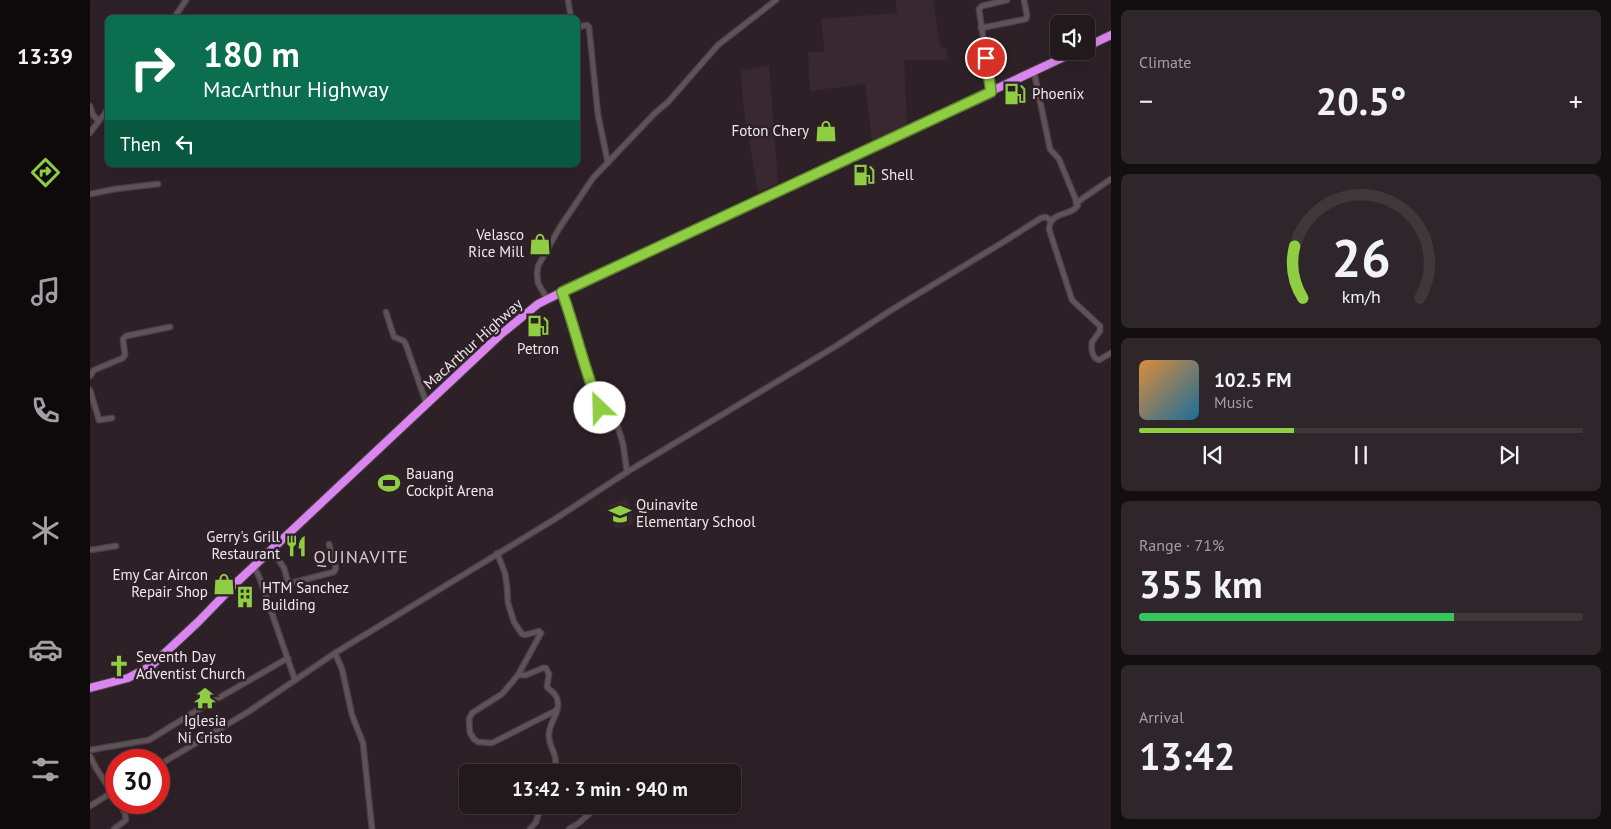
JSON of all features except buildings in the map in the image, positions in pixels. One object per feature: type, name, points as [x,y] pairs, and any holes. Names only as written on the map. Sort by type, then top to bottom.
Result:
[{"type":"highway","points":[[1095,43],[1111,35]]},
{"type":"highway","name":"MacArthur Highway","points":[[90,688],[128,678],[151,666],[254,566],[500,335],[533,308],[562,292],[1059,60]]},
{"type":"street","points":[[176,15],[186,0]]},
{"type":"street","points":[[568,0],[570,15]]},
{"type":"street","points":[[547,300],[538,282],[536,274],[538,266],[560,227],[593,178],[655,113],[668,102],[718,45],[776,0]]},
{"type":"street","points":[[991,92],[979,8],[1007,0]]},
{"type":"street","points":[[981,28],[1026,19],[1024,0]]},
{"type":"street","points":[[580,27],[587,25],[589,27],[598,115],[608,163]]},
{"type":"street","points":[[1034,72],[1050,149],[1060,159],[1078,206],[1074,210],[1056,216],[1051,221],[1049,229],[1072,300],[1100,326],[1100,331],[1092,342],[1093,354],[1099,360],[1111,353]]},
{"type":"street","points":[[90,106],[93,115],[99,121]]},
{"type":"street","points":[[90,133],[105,113]]},
{"type":"street","points":[[1076,203],[1111,179]]},
{"type":"street","points":[[90,194],[158,184]]},
{"type":"street","points":[[170,758],[248,712],[335,653],[1041,218],[1046,217],[1051,221]]},
{"type":"street","points":[[562,292],[590,384],[600,408],[617,424],[628,472]]},
{"type":"street","points":[[386,312],[394,337],[404,341],[406,345],[427,405]]},
{"type":"street","points":[[90,376],[94,370],[123,358],[125,355],[123,338],[126,336],[170,327]]},
{"type":"street","points":[[90,390],[99,420],[112,418]]},
{"type":"street","points":[[272,550],[284,568],[288,582],[291,583],[334,572],[336,568],[329,544]]},
{"type":"street","points":[[90,550],[116,546]]},
{"type":"street","points":[[497,553],[505,573],[508,587],[508,603],[514,622],[522,634],[541,632],[518,675],[502,694],[472,713],[469,725],[470,733],[478,742],[498,742],[516,730],[557,710]]},
{"type":"street","points":[[254,566],[288,658],[294,680]]},
{"type":"street","points":[[335,653],[342,669],[352,715],[363,744],[372,829]]},
{"type":"street","points":[[90,750],[149,740],[288,658]]},
{"type":"street","points":[[518,675],[526,675],[543,668],[546,668],[549,674],[547,687],[556,696],[558,705],[549,734],[557,764]]},
{"type":"street","points":[[90,756],[105,780]]},
{"type":"street","points":[[90,806],[105,797]]},
{"type":"street","points":[[114,829],[126,820],[125,814]]},
{"type":"street","points":[[530,829],[536,822],[539,814]]},
{"type":"street","points":[[569,829],[589,814]]},
{"type":"shaded area","points":[[896,0],[933,0],[940,47],[946,48],[948,60],[904,60],[907,125],[872,140],[865,84],[810,91],[808,52],[825,52],[821,19],[897,13]]},
{"type":"shaded area","points":[[769,65],[778,183],[758,192],[743,104],[741,70]]},
{"type":"shaded area","name":"Quinavite Elementary School","points":[[627,499],[634,523],[615,528],[607,506]]},
{"type":"place","name":"Phoenix","points":[[1015,94]]},
{"type":"place","name":"Foton Chery","points":[[826,131]]},
{"type":"place","name":"Shell","points":[[864,175]]},
{"type":"place","name":"Velasco Rice Mill","points":[[540,244]]},
{"type":"place","name":"Petron","points":[[538,326]]},
{"type":"place","name":"Bauang Cockpit Arena","points":[[389,483]]},
{"type":"place","name":"Quinavite Elementary School","points":[[620,514]]},
{"type":"place","name":"Gerry's Grill Restaurant","points":[[296,546]]},
{"type":"place","name":"Emy Car Aircon Repair Shop","points":[[224,584]]},
{"type":"place","name":"HTM Sanchez Building","points":[[245,597]]},
{"type":"place","name":"Seventh Day Adventist Church","points":[[119,666]]},
{"type":"place","name":"Iglesia Ni Cristo","points":[[205,698]]},
{"type":"district","name":"QUINAVITE","points":[[361,557]]},
{"type":"route","points":[[600,408],[590,384],[562,292],[991,92],[986,58]]}]
